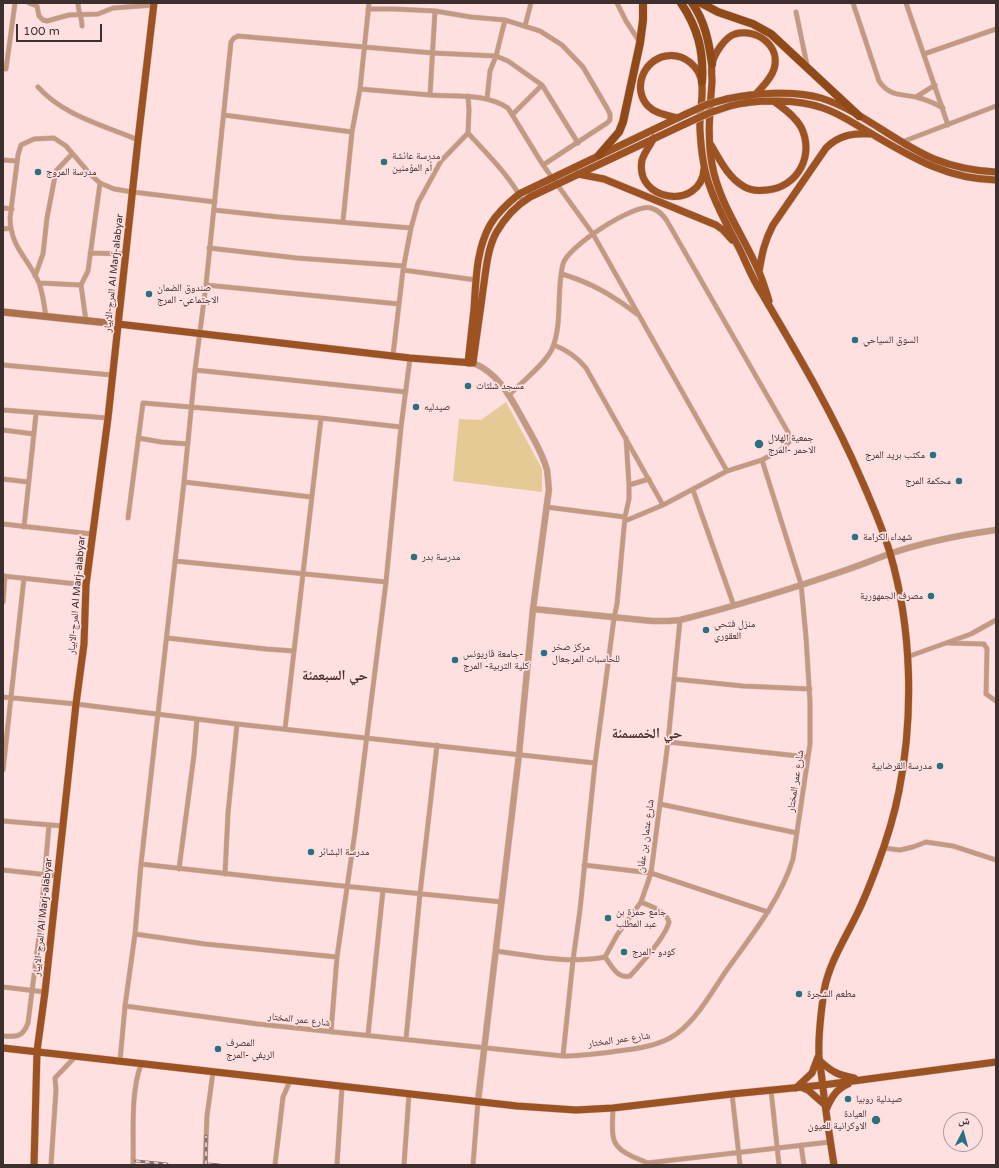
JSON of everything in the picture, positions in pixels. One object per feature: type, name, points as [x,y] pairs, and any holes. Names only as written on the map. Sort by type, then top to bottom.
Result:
[{"type":"highway","points":[[599,155],[619,132],[623,122],[640,43],[643,20],[643,3]]},
{"type":"highway","points":[[681,3],[692,21],[701,50],[704,65],[702,82]]},
{"type":"highway","points":[[692,3],[703,22],[707,34],[712,64]]},
{"type":"highway","points":[[701,3],[718,12],[761,27],[807,66],[859,116]]},
{"type":"main road","name":"المرج-الابيار Al Marj-alabyar","points":[[34,1165],[37,1051],[84,644],[86,585],[108,418],[154,4]]},
{"type":"main road","points":[[756,94],[769,79],[774,68],[774,54],[769,44],[762,38],[752,34],[735,34],[723,42],[712,64],[710,144],[712,164],[716,181],[734,223],[759,272],[771,309]]},
{"type":"main road","points":[[654,138],[642,159],[644,178],[650,187],[657,193],[673,197],[689,193],[696,188],[704,174],[700,126],[702,82],[693,64],[681,57],[663,56],[645,70],[642,76],[642,98],[651,109],[659,114],[678,118]]},
{"type":"main road","points":[[470,363],[476,280],[481,251],[485,236],[498,215],[508,203],[519,194],[552,177],[708,104],[727,98],[756,94],[802,95],[815,97],[832,103],[859,116],[934,159],[971,170],[996,172]]},
{"type":"main road","points":[[470,363],[491,249],[496,233],[510,215],[523,202],[557,184],[709,113],[730,106],[750,102],[800,103],[820,107],[834,113],[932,167],[968,177],[996,180]]},
{"type":"main road","points":[[710,144],[724,167],[743,187],[760,191],[774,190],[787,184],[798,174],[804,161],[806,148],[805,138],[802,128],[797,120],[774,102]]},
{"type":"main road","points":[[759,272],[762,250],[766,237],[826,148],[831,143],[843,136],[854,133],[887,133]]},
{"type":"main road","points":[[704,167],[709,187],[722,216],[760,291],[817,390],[856,465],[883,532],[901,599],[907,657],[909,696],[904,761],[897,803],[866,896],[845,936],[828,974],[822,1007],[819,1058],[834,1165]]},
{"type":"main road","points":[[578,174],[610,181],[716,225],[728,236],[741,252]]},
{"type":"main road","points":[[3,312],[410,358],[470,363]]},
{"type":"main road","points":[[3,1048],[342,1087],[546,1109],[576,1110],[613,1108],[823,1085],[996,1062]]},
{"type":"main road","points":[[819,1058],[834,1073],[840,1076],[859,1080]]},
{"type":"main road","points":[[798,1087],[812,1073],[819,1058]]},
{"type":"main road","points":[[825,1109],[839,1088],[859,1080]]},
{"type":"main road","points":[[798,1087],[808,1090],[825,1109]]},
{"type":"street","points":[[6,69],[15,3]]},
{"type":"street","points":[[29,3],[37,6],[39,16],[43,20],[47,21],[79,14],[98,14],[113,8],[154,4]]},
{"type":"street","points":[[78,3],[82,26]]},
{"type":"street","points":[[343,221],[352,132],[360,88],[369,3]]},
{"type":"street","points":[[525,26],[531,3]]},
{"type":"street","points":[[617,3],[640,43]]},
{"type":"street","points":[[853,3],[879,81],[883,87],[896,94],[916,97],[943,108]]},
{"type":"street","points":[[906,3],[948,125]]},
{"type":"street","points":[[368,10],[395,9],[435,11],[471,17],[505,20],[540,31],[562,45],[583,67],[607,108],[610,114],[610,120],[578,143],[543,165]]},
{"type":"street","points":[[430,95],[435,11]]},
{"type":"street","points":[[796,12],[807,66]]},
{"type":"street","points":[[487,99],[490,71],[496,56],[505,20]]},
{"type":"street","points":[[924,54],[996,29]]},
{"type":"street","points":[[120,1061],[184,482],[191,406],[206,285],[231,42],[238,36],[433,53],[496,56],[508,61],[542,85],[578,143]]},
{"type":"street","points":[[512,115],[542,85]]},
{"type":"street","points":[[916,97],[935,85]]},
{"type":"street","points":[[38,87],[46,96],[66,111],[138,140]]},
{"type":"street","points":[[360,88],[430,95],[468,96],[487,99],[500,103],[508,108],[543,165],[593,234],[727,471]]},
{"type":"street","points":[[393,355],[403,268],[418,203],[441,161],[468,133],[468,96]]},
{"type":"street","points":[[902,142],[996,106]]},
{"type":"street","points":[[224,115],[352,132]]},
{"type":"street","points":[[468,133],[494,162],[519,194],[523,202]]},
{"type":"street","points":[[46,316],[39,283],[14,243],[11,228],[17,161],[21,145],[34,139],[54,138],[66,146],[90,174],[100,183],[114,189],[214,202]]},
{"type":"street","points":[[35,276],[43,254],[47,218],[56,171],[72,154]]},
{"type":"street","points":[[3,160],[17,161]]},
{"type":"street","points":[[86,321],[81,285],[88,271],[100,183]]},
{"type":"street","points":[[509,395],[543,362],[554,345],[563,264],[566,257],[593,234],[628,213],[641,207],[651,207],[660,212],[667,221],[788,432],[788,444],[762,460],[727,471],[663,505],[625,519],[546,507]]},
{"type":"street","points":[[3,208],[12,209]]},
{"type":"street","points":[[214,210],[411,228]]},
{"type":"street","points":[[3,229],[11,228]]},
{"type":"street","points":[[209,248],[403,268],[476,280]]},
{"type":"street","points":[[90,252],[126,254]]},
{"type":"street","points":[[562,274],[596,286],[639,316]]},
{"type":"street","points":[[39,283],[81,285]]},
{"type":"street","points":[[206,285],[399,304]]},
{"type":"street","points":[[554,345],[570,353],[586,368],[663,505]]},
{"type":"street","points":[[331,1032],[338,957],[386,582],[401,427],[410,358]]},
{"type":"street","points":[[470,363],[481,366],[486,370],[496,379],[509,395],[542,455],[547,471],[549,489],[533,609],[519,754],[478,1101],[473,1165]]},
{"type":"street","points":[[3,365],[112,375]]},
{"type":"street","points":[[195,370],[406,392]]},
{"type":"street","points":[[128,518],[143,402],[401,427]]},
{"type":"street","points":[[3,410],[36,414],[108,418]]},
{"type":"street","points":[[24,527],[36,414]]},
{"type":"street","points":[[285,729],[320,418]]},
{"type":"street","points":[[3,430],[34,434]]},
{"type":"street","points":[[138,438],[188,444]]},
{"type":"street","points":[[562,1056],[580,910],[595,763],[617,604],[625,519],[629,500],[626,438]]},
{"type":"street","name":"شارع عمر المختار","points":[[125,1006],[258,1024],[562,1056],[648,1047],[660,1043],[684,1028],[701,1008],[768,912],[789,872],[797,833],[808,757],[811,722],[810,689],[801,584],[762,460]]},
{"type":"street","points":[[3,479],[28,482]]},
{"type":"street","points":[[629,485],[649,479]]},
{"type":"street","points":[[184,482],[311,497]]},
{"type":"street","points":[[693,490],[734,606]]},
{"type":"street","points":[[3,524],[92,534]]},
{"type":"street","points":[[533,609],[614,618],[669,622],[734,606],[890,554],[952,537],[996,530]]},
{"type":"street","points":[[175,560],[386,582]]},
{"type":"street","points":[[3,602],[4,576],[86,585]]},
{"type":"street","points":[[3,770],[24,578]]},
{"type":"street","name":"شارع عثمان بن عفّان","points":[[605,957],[617,935],[641,902],[651,873],[668,742],[680,620]]},
{"type":"street","points":[[907,657],[971,634],[996,620]]},
{"type":"street","points":[[167,638],[294,651]]},
{"type":"street","points":[[948,643],[984,644],[987,649],[986,694],[996,701]]},
{"type":"street","points":[[674,679],[742,686],[810,689]]},
{"type":"street","points":[[3,697],[595,763]]},
{"type":"street","points":[[179,869],[194,755],[197,719]]},
{"type":"street","points":[[225,874],[228,813],[237,724]]},
{"type":"street","points":[[668,742],[808,757]]},
{"type":"street","points":[[406,1039],[420,894],[437,745]]},
{"type":"street","points":[[660,804],[797,833]]},
{"type":"street","points":[[3,821],[63,826]]},
{"type":"street","points":[[3,1036],[18,1036],[25,1031],[28,1023],[40,928],[49,826]]},
{"type":"street","points":[[883,848],[900,850],[913,848],[926,842],[953,846],[996,860]]},
{"type":"street","points":[[141,864],[502,902]]},
{"type":"street","points":[[584,865],[651,873],[768,912]]},
{"type":"street","points":[[3,870],[58,876]]},
{"type":"street","points":[[368,1035],[383,890]]},
{"type":"street","points":[[496,951],[573,960],[605,957],[618,974],[630,976],[643,962],[665,931],[669,922],[666,916],[641,902]]},
{"type":"street","points":[[135,934],[205,944],[338,957]]},
{"type":"street","points":[[3,987],[45,992]]},
{"type":"street","points":[[52,1165],[56,1090],[55,1078],[75,1057]]},
{"type":"street","points":[[133,1165],[134,1103],[136,1078],[141,1064]]},
{"type":"street","points":[[205,1165],[207,1116],[213,1072]]},
{"type":"street","points":[[275,1165],[283,1097],[290,1081]]},
{"type":"street","points":[[337,1165],[342,1087]]},
{"type":"street","points":[[771,1090],[779,1165]]},
{"type":"street","points":[[404,1165],[409,1094]]},
{"type":"street","points":[[732,1094],[740,1165]]},
{"type":"street","points":[[613,1108],[613,1132],[616,1145],[624,1151],[649,1164],[830,1142]]},
{"type":"street","points":[[801,1145],[804,1165]]},
{"type":"shaded area","points":[[506,402],[542,469],[542,492],[453,481],[459,419],[481,420]]},
{"type":"railway","points":[[206,1136],[206,1165]]},
{"type":"railway","points":[[136,1161],[167,1164]]},
{"type":"railway","points":[[208,1164],[219,1165]]},
{"type":"place","name":"مدرسة عائشة أم المؤمنين","points":[[384,162]]},
{"type":"place","name":"مدرسة المروج","points":[[38,172]]},
{"type":"place","name":"صندوق الضمان الاجتماعي- المرج","points":[[149,294]]},
{"type":"place","name":"السوق السياحي","points":[[855,340]]},
{"type":"place","name":"مسجد شلتات","points":[[468,386]]},
{"type":"place","name":"صيدليه","points":[[416,407]]},
{"type":"place","name":"جمعية الهلال الاحمر -المرج","points":[[759,444]]},
{"type":"place","name":"مكتب بريد المرج","points":[[933,455]]},
{"type":"place","name":"محكمة المرج","points":[[959,481]]},
{"type":"place","name":"شهداء الكرامة","points":[[855,537]]},
{"type":"place","name":"مدرسة بدر","points":[[414,557]]},
{"type":"place","name":"مصرف الجمهورية","points":[[931,596]]},
{"type":"place","name":"منزل فتحي العقوري","points":[[706,630]]},
{"type":"place","name":"مركز صخر للحاسبات المرجعال","points":[[544,653]]},
{"type":"place","name":"جامعة قاريونس- كلية التربية- المرج","points":[[455,660]]},
{"type":"place","name":"مدرسة القرضابية","points":[[940,766]]},
{"type":"place","name":"مدرسة البشائر","points":[[311,852]]},
{"type":"place","name":"جامع حمزة بن عبد المطلب","points":[[608,918]]},
{"type":"place","name":"كودو -المرج","points":[[624,952]]},
{"type":"place","name":"مطعم الشجرة","points":[[799,994]]},
{"type":"place","name":"المصرف الريفي -المرج","points":[[218,1049]]},
{"type":"place","name":"صيدلية روبيا","points":[[848,1099]]},
{"type":"place","name":"العيادة الاوكرانية للعيون","points":[[876,1120]]},
{"type":"district","name":"حي السبعمئة","points":[[335,676]]},
{"type":"district","name":"حي الخمسمئة","points":[[647,734]]}]
